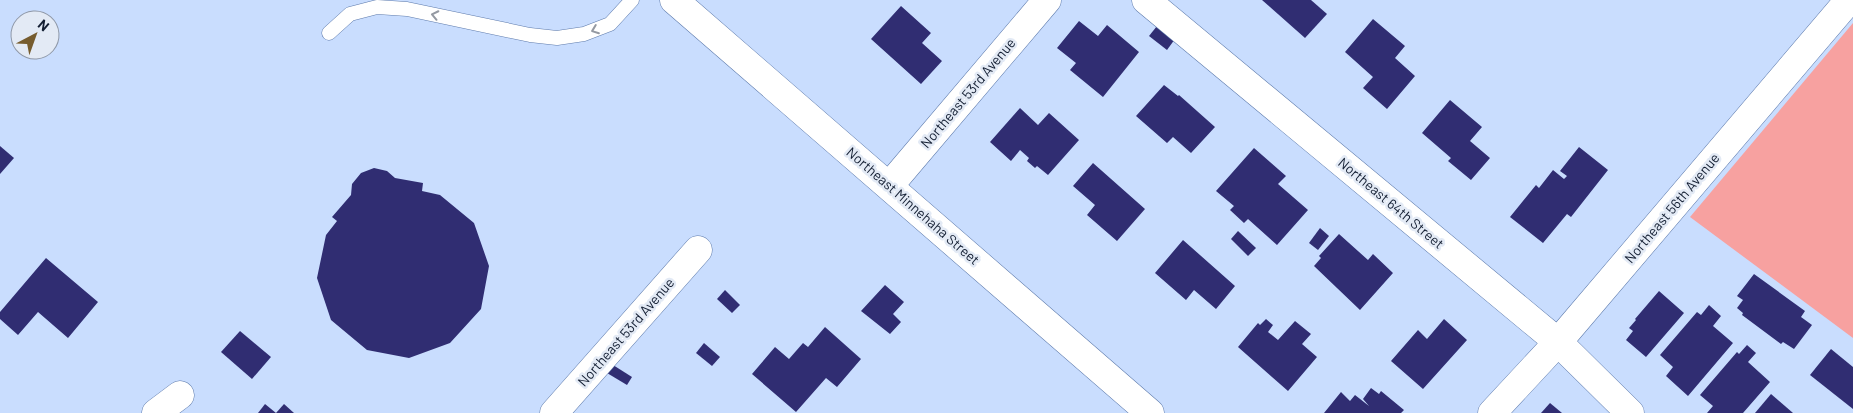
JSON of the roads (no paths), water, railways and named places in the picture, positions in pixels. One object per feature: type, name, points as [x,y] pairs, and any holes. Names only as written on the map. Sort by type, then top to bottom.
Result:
[{"type":"street","name":"Northeast Minnehaha Street","points":[[674,0],[890,185],[1150,413]]},
{"type":"street","name":"Northeast 53rd Avenue","points":[[890,185],[1047,0]]},
{"type":"street","name":"Northeast 64th Street","points":[[1146,0],[1558,342],[1630,413]]},
{"type":"street","name":"Northeast 56th Avenue","points":[[1492,413],[1558,342],[1849,0]]},
{"type":"street","name":"Northeast 53rd Avenue","points":[[554,413],[698,250]]},
{"type":"street","points":[[156,413],[180,395]]},
{"type":"lane","points":[[329,33],[350,14],[377,7],[407,9],[530,35],[558,38],[584,34],[610,24],[632,0]]}]
